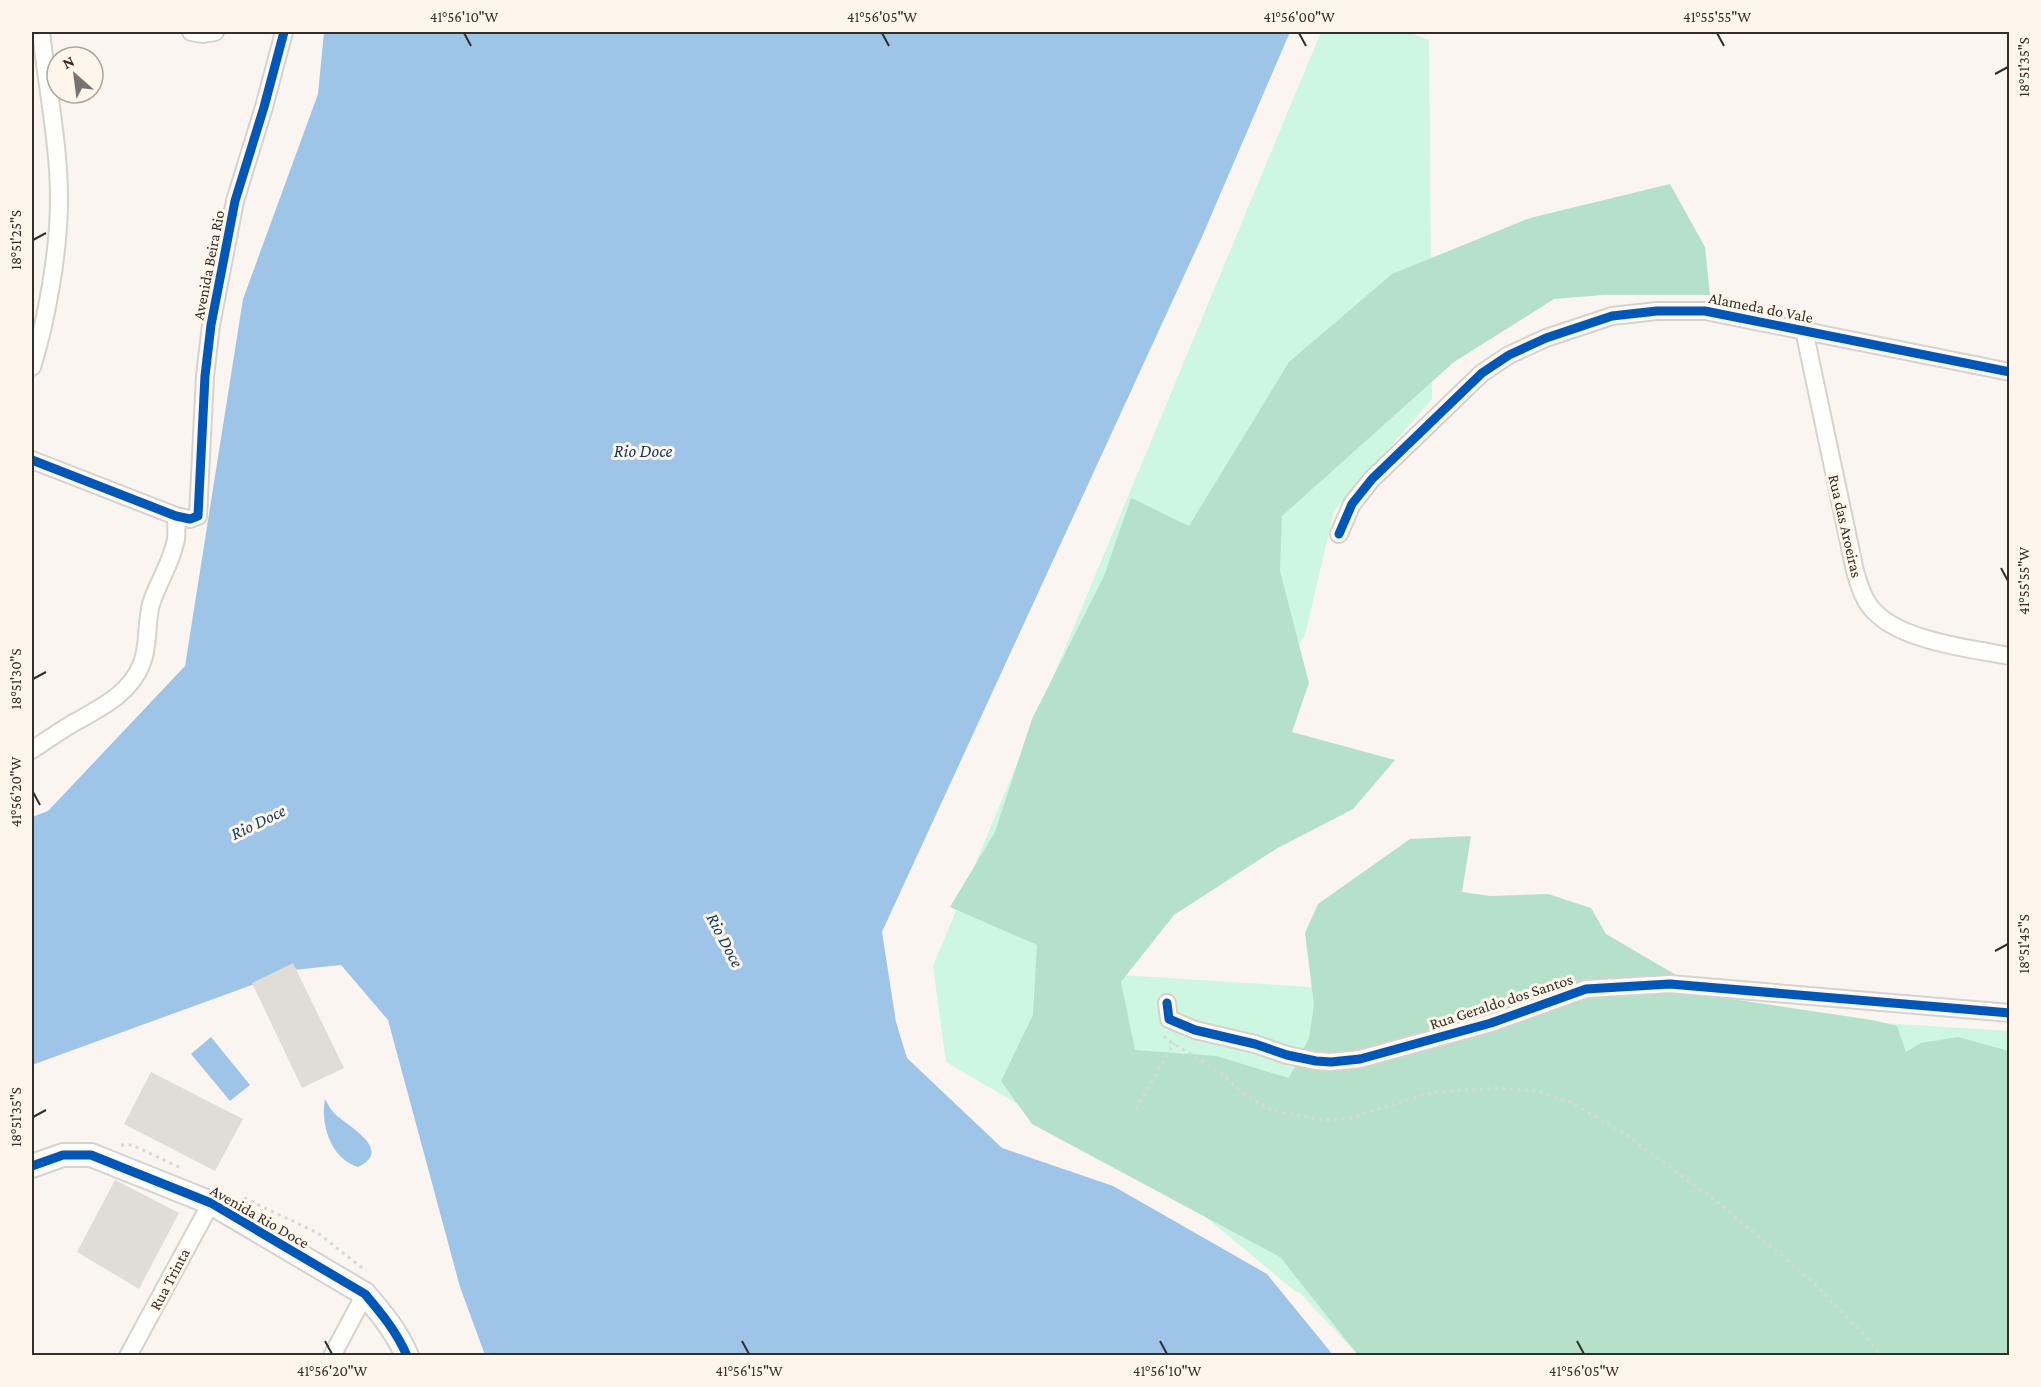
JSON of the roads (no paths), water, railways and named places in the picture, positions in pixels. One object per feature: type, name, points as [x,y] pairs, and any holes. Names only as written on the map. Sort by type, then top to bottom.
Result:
[{"type":"street","points":[[32,367],[37,331],[57,238],[59,205],[40,32]]},
{"type":"street","points":[[191,32],[203,34],[215,32]]},
{"type":"street","name":"Avenida Beira Rio","points":[[176,516],[190,519],[198,516],[200,511],[205,376],[211,325],[235,201],[284,32]]},
{"type":"street","name":"Alameda do Vale","points":[[1339,534],[1352,504],[1372,478],[1482,373],[1509,355],[1546,338],[1612,316],[1657,311],[1705,311],[2010,372]]},
{"type":"street","name":"Rua das Aroeiras","points":[[1804,330],[1855,571],[1862,592],[1874,612],[1891,625],[1929,640],[2010,656]]},
{"type":"street","points":[[32,460],[176,516],[176,539],[151,604],[143,660],[136,676],[123,692],[32,750]]},
{"type":"street","name":"Rua Geraldo dos Santos","points":[[1168,1011],[1195,1030],[1255,1044],[1287,1055],[1331,1062],[1360,1059],[1491,1023],[1586,988],[1670,984],[2010,1013]]},
{"type":"street","name":"Avenida Rio Doce","points":[[32,1166],[63,1155],[91,1155],[210,1203],[365,1294],[383,1314],[402,1343],[407,1356]]},
{"type":"street","name":"Rua Trinta","points":[[128,1356],[210,1203]]},
{"type":"street","points":[[332,1356],[365,1294]]},
{"type":"water","name":"Rio Doce","points":[[324,32],[1290,32],[1201,239],[882,932],[896,1022],[907,1058],[1002,1148],[1113,1186],[1267,1274],[1333,1355],[485,1355],[460,1287],[388,1020],[341,965],[293,970],[32,1065],[32,817],[48,811],[185,666],[243,299],[318,94]]},
{"type":"water","points":[[211,1037],[250,1085],[230,1101],[191,1054]]},
{"type":"water","points":[[325,1099],[336,1115],[358,1132],[370,1146],[371,1153],[368,1160],[358,1167],[341,1157],[334,1149],[324,1119]]}]
